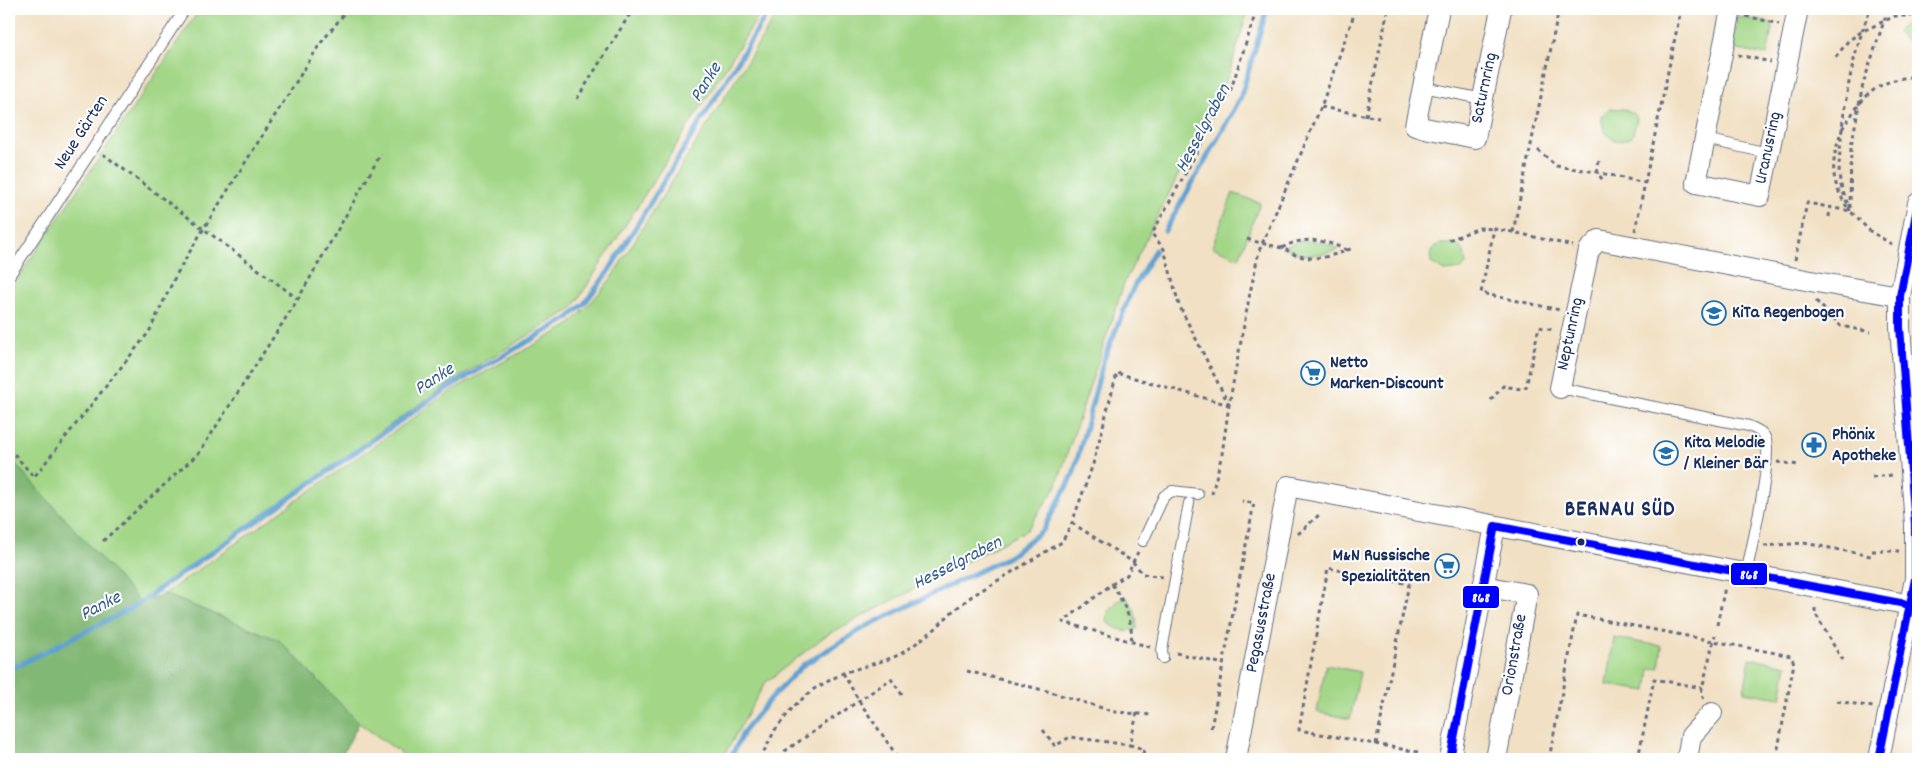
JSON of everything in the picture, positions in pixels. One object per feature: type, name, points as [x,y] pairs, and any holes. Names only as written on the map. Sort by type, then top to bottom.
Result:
[{"type":"street","name":"Saturnring","points":[[1439,9],[1415,126],[1475,138],[1501,9]]},
{"type":"street","name":"Uranusring","points":[[1731,10],[1696,183],[1760,196],[1796,18]]},
{"type":"street","points":[[1879,759],[1915,579],[1915,524],[1900,327],[1900,296],[1918,203]]},
{"type":"street","points":[[1589,250],[1599,240],[1900,296]]},
{"type":"street","name":"Neptunring","points":[[1560,388],[1589,250]]},
{"type":"street","name":"Pegasusstraße","points":[[1236,759],[1288,486],[1495,526]]},
{"type":"street","points":[[1450,759],[1495,526],[1911,605]]},
{"type":"street","name":"Orionstraße","points":[[1483,586],[1526,594],[1496,759]]},
{"type":"street","points":[[1687,759],[1692,736],[1712,713]]},
{"type":"lane","name":"Neue Gärten","points":[[9,276],[184,9]]},
{"type":"lane","points":[[1423,87],[1483,99]]},
{"type":"lane","points":[[1704,140],[1768,153]]},
{"type":"lane","name":"Neptunring","points":[[1560,388],[1749,426],[1766,438],[1767,461],[1751,547],[1737,572]]},
{"type":"lane","points":[[1143,541],[1164,496],[1172,491],[1198,494]]},
{"type":"lane","points":[[1163,654],[1189,503]]},
{"type":"path","points":[[9,448],[34,477],[149,332],[176,275],[204,228],[320,44],[348,9]]},
{"type":"path","points":[[577,99],[633,9]]},
{"type":"path","points":[[1229,405],[1179,305],[1164,249],[1152,234],[1230,92],[1257,9]]},
{"type":"path","points":[[1212,496],[1222,454],[1250,293],[1262,244],[1322,107],[1356,9]]},
{"type":"path","points":[[1366,116],[1388,9]]},
{"type":"path","points":[[1513,232],[1559,9]]},
{"type":"path","points":[[1631,246],[1681,9]]},
{"type":"path","points":[[1850,211],[1840,181],[1842,129],[1849,78],[1861,32],[1870,9]]},
{"type":"path","points":[[1850,211],[1851,147],[1863,84],[1882,21],[1888,9]]},
{"type":"path","points":[[1731,10],[1796,18]]},
{"type":"path","points":[[1836,57],[1848,41],[1861,32],[1895,16],[1912,16]]},
{"type":"path","points":[[1722,52],[1786,65]]},
{"type":"path","points":[[1900,248],[1870,231],[1850,211],[1839,195],[1833,178],[1834,156],[1842,129],[1869,92],[1890,80],[1918,76]]},
{"type":"path","points":[[1322,107],[1379,118]]},
{"type":"path","points":[[93,146],[298,299]]},
{"type":"path","points":[[1538,150],[1556,166],[1597,172],[1645,183]]},
{"type":"path","points":[[103,541],[199,453],[298,299],[381,154]]},
{"type":"path","points":[[1599,161],[1597,172],[1604,182]]},
{"type":"path","points":[[1792,277],[1807,203],[1850,211]]},
{"type":"path","points":[[1829,217],[1830,207]]},
{"type":"path","points":[[1449,240],[1479,228],[1494,229],[1589,250]]},
{"type":"path","points":[[1494,229],[1481,293],[1576,313]]},
{"type":"path","points":[[1247,239],[1281,248],[1296,255],[1312,258],[1327,257],[1353,248]]},
{"type":"path","points":[[1281,248],[1293,242],[1314,239],[1330,243],[1347,251]]},
{"type":"path","points":[[1813,298],[1841,326],[1871,332]]},
{"type":"path","points":[[1491,400],[1503,386],[1521,389],[1526,387],[1539,327],[1572,334]]},
{"type":"path","points":[[760,759],[775,730],[794,706],[814,689],[843,673],[892,658],[906,651],[935,629],[972,596],[1062,542],[1072,523],[1093,464],[1117,373],[1229,405]]},
{"type":"path","points":[[1767,461],[1799,465]]},
{"type":"path","points":[[1211,728],[1254,503],[1242,501]]},
{"type":"path","points":[[1292,539],[1321,513]]},
{"type":"path","points":[[1072,523],[1133,562],[1143,574],[1176,579]]},
{"type":"path","points":[[1143,541],[1127,575],[1112,584],[1064,622],[1163,654],[1224,664]]},
{"type":"path","points":[[1751,547],[1804,544],[1872,556]]},
{"type":"path","points":[[1872,551],[1915,550]]},
{"type":"path","points":[[1376,744],[1409,584],[1328,568],[1299,730],[1418,752]]},
{"type":"path","points":[[1717,626],[1737,572]]},
{"type":"path","points":[[1112,584],[1124,603],[1130,622],[1131,643]]},
{"type":"path","points":[[1815,608],[1815,613],[1841,658],[1846,661]]},
{"type":"path","points":[[1549,759],[1577,615],[1790,656],[1794,663],[1776,759]]},
{"type":"path","points":[[1701,693],[1715,635]]},
{"type":"path","points":[[967,671],[1047,691],[1115,712],[1151,715]]},
{"type":"path","points":[[843,673],[859,701],[899,759]]},
{"type":"path","points":[[782,759],[785,751],[891,679],[903,696]]},
{"type":"path","points":[[1638,759],[1654,679],[1702,688]]},
{"type":"path","points":[[1837,701],[1888,709]]},
{"type":"path","points":[[1130,746],[1137,713]]},
{"type":"path","points":[[1043,730],[1055,746],[1070,737],[1144,749],[1142,759]]},
{"type":"path","points":[[1826,757],[1836,759]]},
{"type":"green space","points":[[200,9],[763,9],[572,309],[448,384],[140,602],[9,457],[9,291]]},
{"type":"green space","points":[[780,9],[1248,9],[1229,74],[1125,281],[1056,487],[1027,530],[825,636],[765,683],[722,759],[409,759],[359,723],[279,640],[164,594],[453,390],[568,326],[610,280]]},
{"type":"green space","points":[[1916,9],[1918,9],[1918,39],[1912,46],[1897,33]]},
{"type":"green space","points":[[1738,17],[1773,23],[1767,55],[1732,49]]},
{"type":"green space","points":[[1609,108],[1623,109],[1633,113],[1637,119],[1632,137],[1619,140],[1610,137],[1606,133],[1602,122],[1602,115]]},
{"type":"green space","points":[[1233,193],[1260,203],[1239,258],[1212,247]]},
{"type":"green space","points":[[1299,241],[1321,242],[1337,248],[1337,250],[1303,255],[1285,247]]},
{"type":"green space","points":[[1442,244],[1456,244],[1464,251],[1466,264],[1462,269],[1445,271],[1431,263],[1430,256],[1433,248]]},
{"type":"green space","points":[[9,457],[140,602],[164,594],[279,640],[359,723],[340,759],[9,759]]},
{"type":"green space","points":[[1126,596],[1135,611],[1137,629],[1121,630],[1107,622],[1108,611]]},
{"type":"green space","points":[[1614,638],[1662,646],[1659,668],[1650,669],[1647,691],[1607,685]]},
{"type":"green space","points":[[1750,658],[1787,665],[1781,698],[1744,692]]},
{"type":"green space","points":[[1326,665],[1360,672],[1350,719],[1317,712]]},
{"type":"waterway","name":"Panke","points":[[9,670],[132,608],[449,387],[567,319],[584,304],[608,272],[770,9]]},
{"type":"waterway","name":"Hesselgraben","points":[[1165,231],[1240,99],[1267,9]]},
{"type":"waterway","name":"Hesselgraben","points":[[730,759],[744,731],[771,698],[803,665],[867,626],[1010,556],[1043,530],[1073,475],[1104,359],[1133,288],[1155,250]]},
{"type":"transit line","name":"868","points":[[1879,759],[1915,579],[1915,524],[1900,327],[1900,296],[1918,203]]},
{"type":"transit line","name":"868","points":[[1450,759],[1495,526],[1911,605]]},
{"type":"place","name":"KiTa Regenbogen","points":[[1714,313]]},
{"type":"place","name":"Netto Marken-Discount","points":[[1313,373]]},
{"type":"place","name":"Phönix Apotheke","points":[[1814,445]]},
{"type":"place","name":"Kita Melodie / Kleiner Bär","points":[[1666,453]]},
{"type":"place","name":"M&N Russische Spezialitäten","points":[[1447,566]]},
{"type":"district","name":"BERNAU SÜD","points":[[1620,510]]}]
